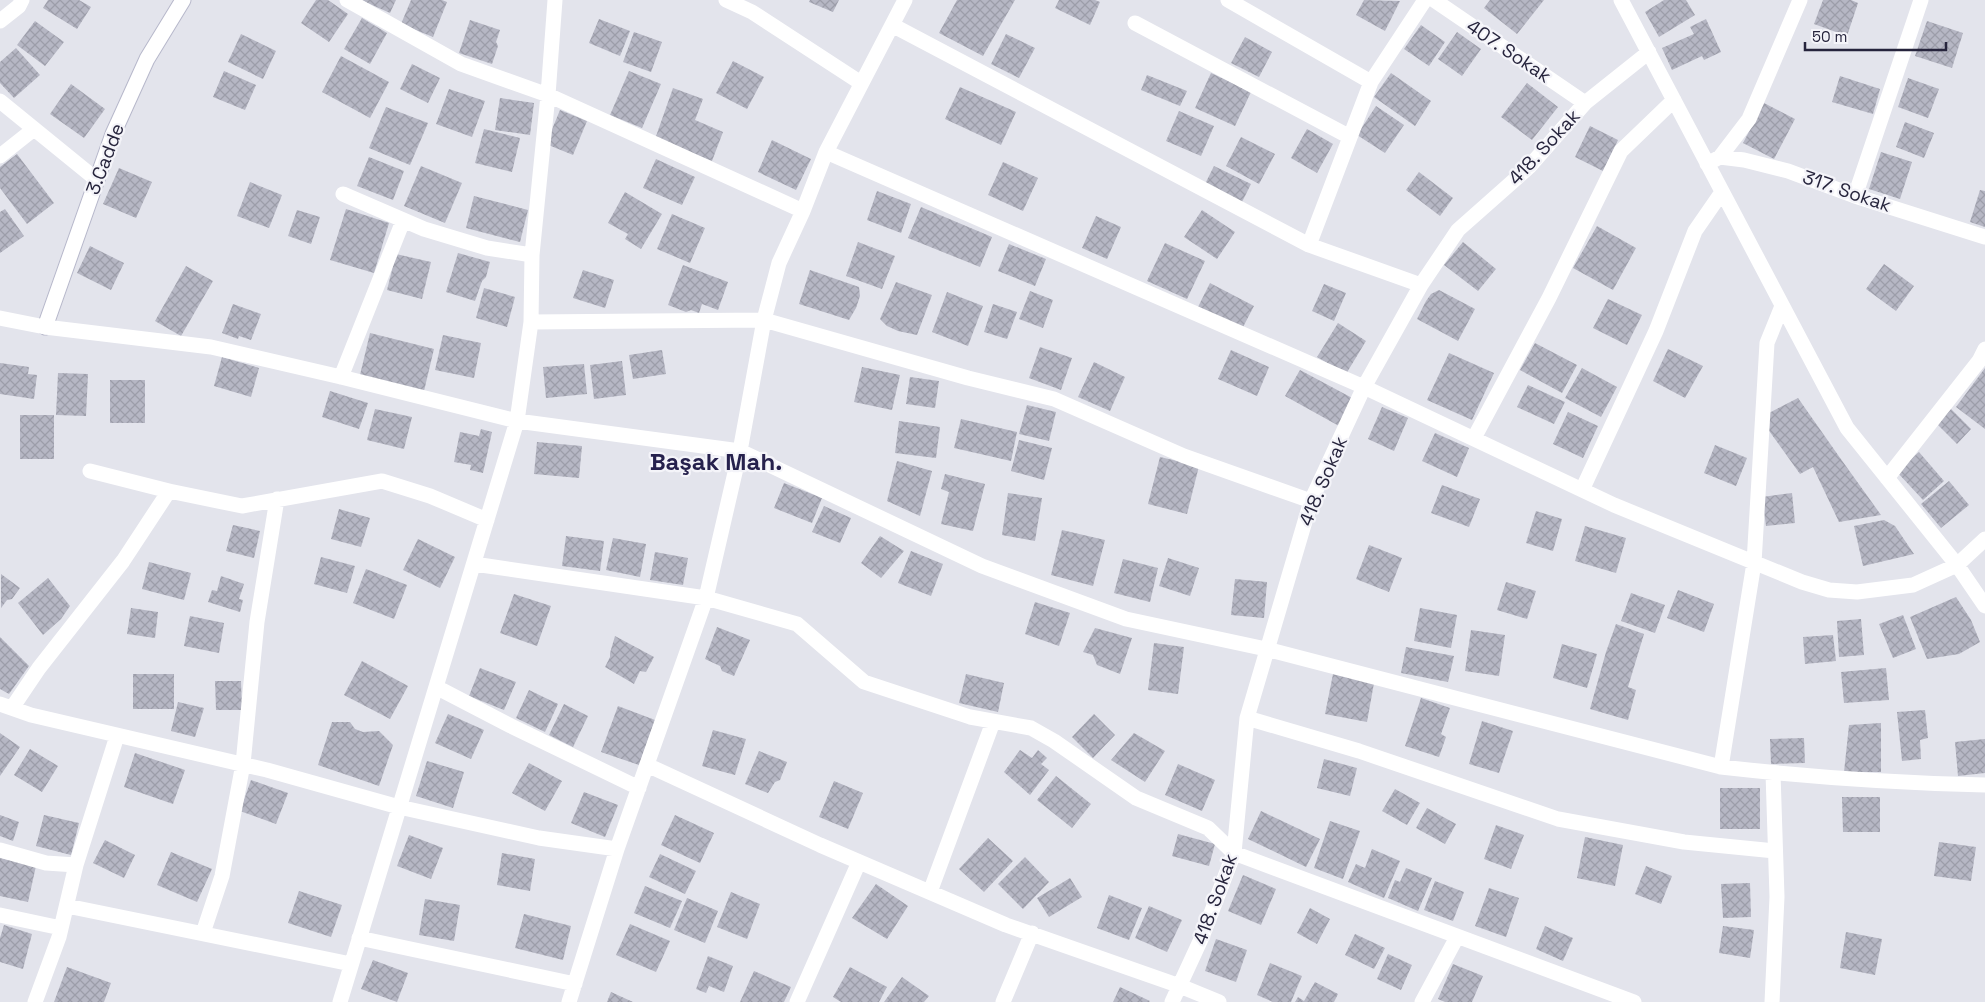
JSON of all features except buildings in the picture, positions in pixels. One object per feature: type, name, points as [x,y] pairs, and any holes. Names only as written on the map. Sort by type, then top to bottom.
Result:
[{"type":"street","points":[[0,21],[18,6],[22,0]]},
{"type":"street","name":"3.Cadde","points":[[45,327],[113,134],[148,59],[183,0]]},
{"type":"street","points":[[347,0],[462,64],[548,95],[803,211]]},
{"type":"street","points":[[340,1002],[517,421],[531,322],[532,256],[548,95],[555,0]]},
{"type":"street","points":[[726,0],[752,12],[861,83]]},
{"type":"street","points":[[570,1002],[618,849],[706,598],[740,451],[764,320],[779,263],[803,211],[826,152],[905,0]]},
{"type":"street","points":[[1228,0],[1371,82]]},
{"type":"street","points":[[1309,244],[1371,82],[1425,0]]},
{"type":"street","name":"407. Sokak","points":[[1434,0],[1585,103]]},
{"type":"street","points":[[1622,0],[1674,100],[1714,161],[1722,192],[1847,428],[1957,565],[1985,606]]},
{"type":"street","points":[[1714,161],[1749,119],[1800,0]]},
{"type":"street","points":[[1855,196],[1921,0]]},
{"type":"street","points":[[1135,23],[1350,137]]},
{"type":"street","points":[[892,25],[1309,244],[1421,285]]},
{"type":"street","name":"418. Sokak","points":[[1172,1002],[1202,937],[1234,853],[1247,718],[1311,501],[1364,387],[1421,285],[1458,230],[1529,167],[1585,103],[1649,52]]},
{"type":"street","points":[[1474,438],[1549,298],[1621,151],[1674,100]]},
{"type":"street","points":[[0,101],[97,180]]},
{"type":"street","points":[[0,156],[34,129]]},
{"type":"street","points":[[826,152],[1364,387],[1614,505],[1802,582],[1829,590],[1857,592],[1913,585],[1957,565],[1985,540]]},
{"type":"street","name":"317. Sokak","points":[[1714,161],[1744,160],[1788,171],[1855,196],[1985,237]]},
{"type":"street","points":[[1582,490],[1656,331],[1695,231],[1722,192]]},
{"type":"street","points":[[343,194],[424,229],[461,241],[532,256]]},
{"type":"street","points":[[341,376],[404,221]]},
{"type":"street","points":[[1721,766],[1754,563],[1767,343],[1782,306]]},
{"type":"street","points":[[0,318],[45,327],[212,347],[341,376],[517,421],[740,451],[982,566],[1126,619],[1266,649],[1721,766],[1773,773],[1903,783],[1985,785]]},
{"type":"street","points":[[531,322],[764,320],[968,378],[1054,399],[1184,456],[1311,501]]},
{"type":"street","points":[[1887,478],[1979,361],[1985,348]]},
{"type":"street","points":[[90,471],[169,491],[242,506],[382,481],[430,496],[487,520]]},
{"type":"street","points":[[169,491],[122,561],[6,706],[30,715],[243,764],[399,807],[539,838],[618,849]]},
{"type":"street","points":[[203,933],[222,876],[243,764],[257,622],[277,499]]},
{"type":"street","points":[[474,564],[706,598],[797,624],[864,682],[970,717],[1031,728],[1054,741],[1136,798],[1208,828],[1234,853],[1634,1002]]},
{"type":"street","points":[[436,687],[511,726],[639,788]]},
{"type":"street","points":[[1247,718],[1359,751],[1558,820],[1684,842],[1775,851]]},
{"type":"street","points":[[930,892],[993,722]]},
{"type":"street","points":[[35,1002],[61,928],[76,865],[117,736]]},
{"type":"street","points":[[647,765],[859,862],[1006,925],[1180,986],[1219,1002]]},
{"type":"street","points":[[1772,1002],[1777,897],[1773,773]]},
{"type":"street","points":[[0,850],[46,863],[76,865]]},
{"type":"street","points":[[797,1002],[859,862]]},
{"type":"street","points":[[66,906],[351,964]]},
{"type":"street","points":[[0,915],[61,928]]},
{"type":"street","points":[[1003,1002],[1032,933]]},
{"type":"street","points":[[1422,1002],[1457,937]]},
{"type":"street","points":[[359,938],[575,984]]},
{"type":"district","name":"Başak Mah.","points":[[716,461]]}]
